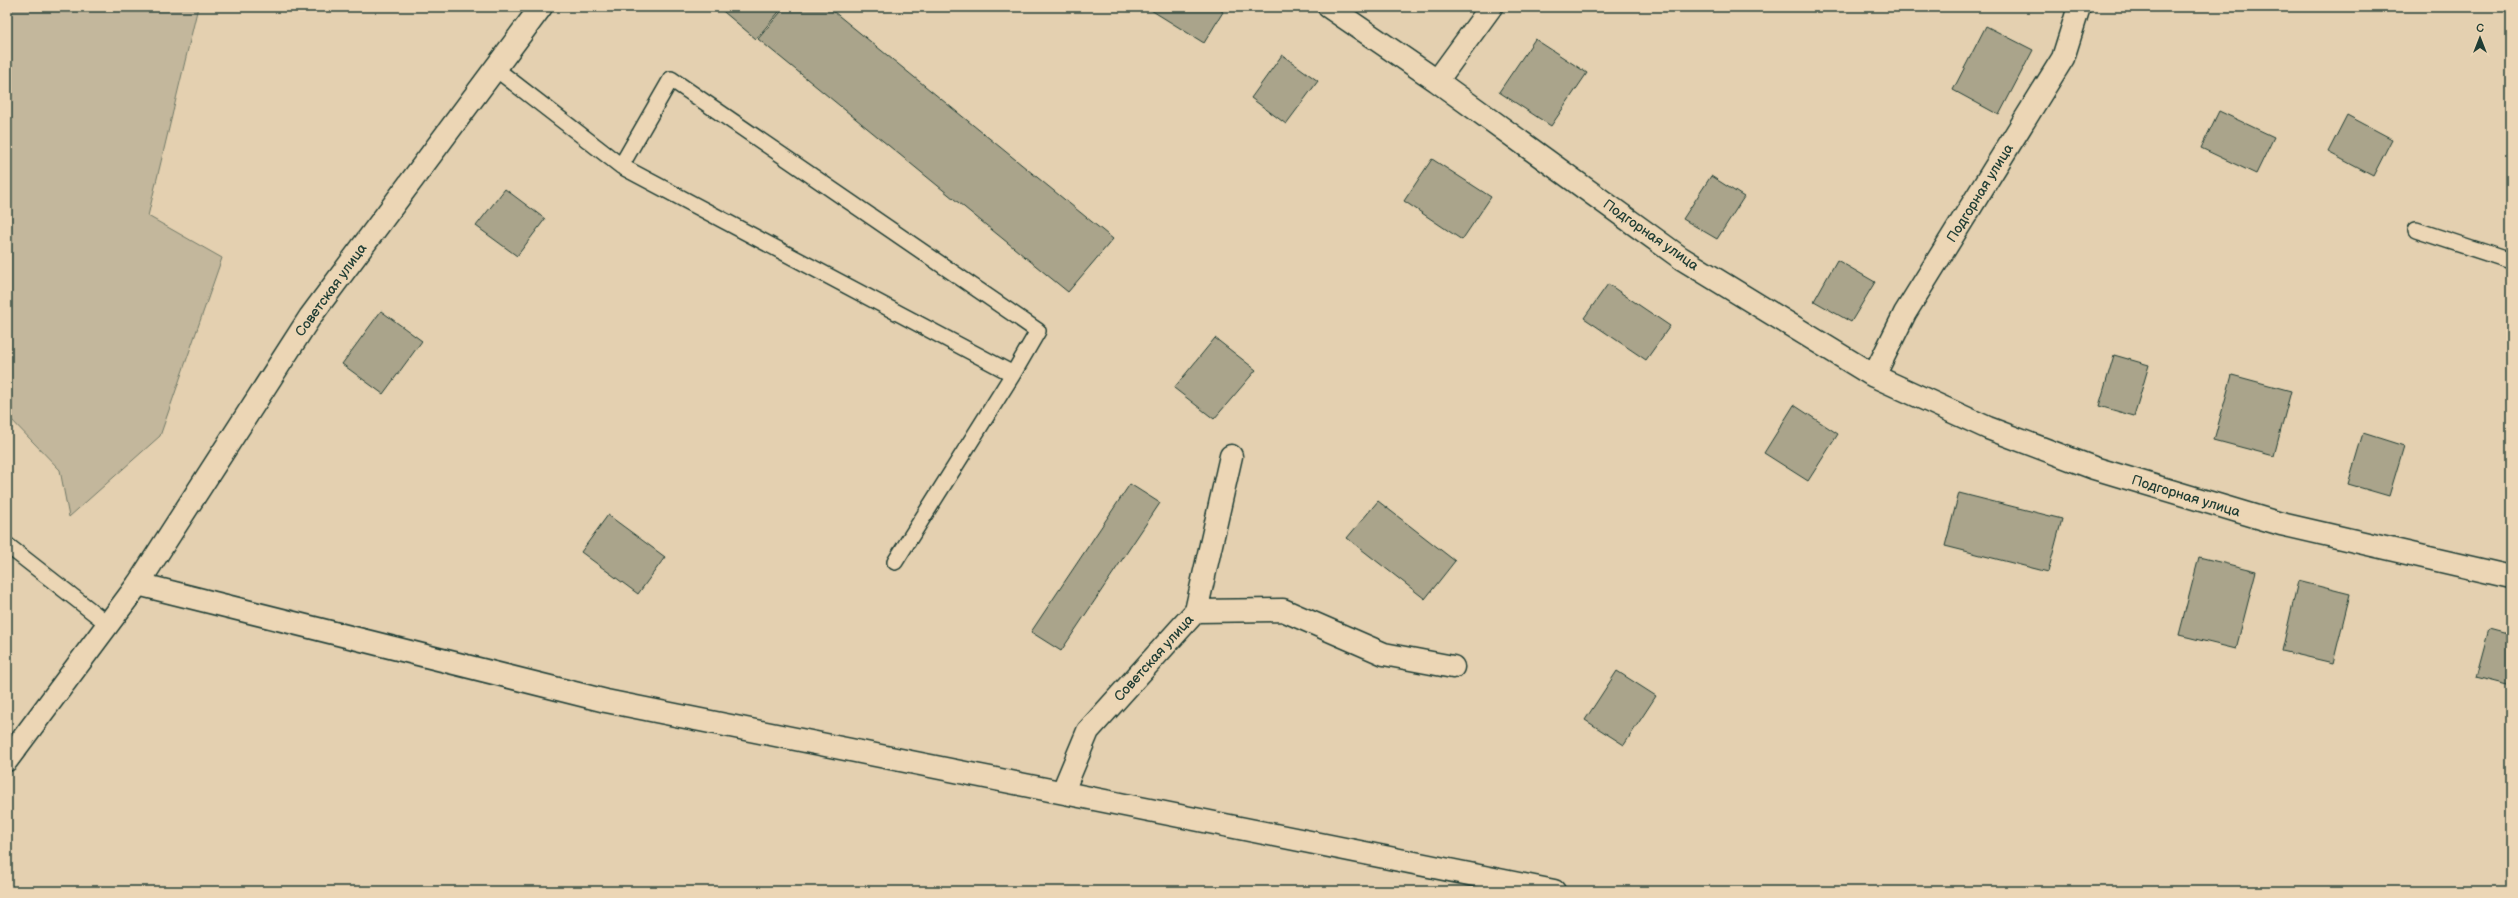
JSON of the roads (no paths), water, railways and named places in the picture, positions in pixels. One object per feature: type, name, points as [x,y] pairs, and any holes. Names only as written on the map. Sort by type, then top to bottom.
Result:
[{"type":"street","name":"Советская улица","points":[[7,760],[138,584],[310,317],[541,7]]},
{"type":"street","name":"Подгорная улица","points":[[1329,7],[1437,81],[1681,258],[1874,376],[1988,428],[2094,468],[2281,524],[2511,577]]},
{"type":"street","points":[[1437,81],[1491,7]]},
{"type":"street","name":"Подгорная улица","points":[[1874,376],[1905,314],[2063,58],[2079,7]]},
{"type":"street","points":[[1196,611],[1231,456]]},
{"type":"street","points":[[138,584],[606,701],[1064,791],[1554,891]]},
{"type":"street","name":"Советская улица","points":[[1064,791],[1088,731],[1196,611],[1283,610],[1384,654],[1453,667]]},
{"type":"lane","points":[[496,69],[621,166],[1013,374]]},
{"type":"lane","points":[[621,166],[671,79],[1038,331],[1013,374],[894,562]]},
{"type":"lane","points":[[2416,230],[2511,261]]},
{"type":"lane","points":[[7,546],[108,624]]}]
